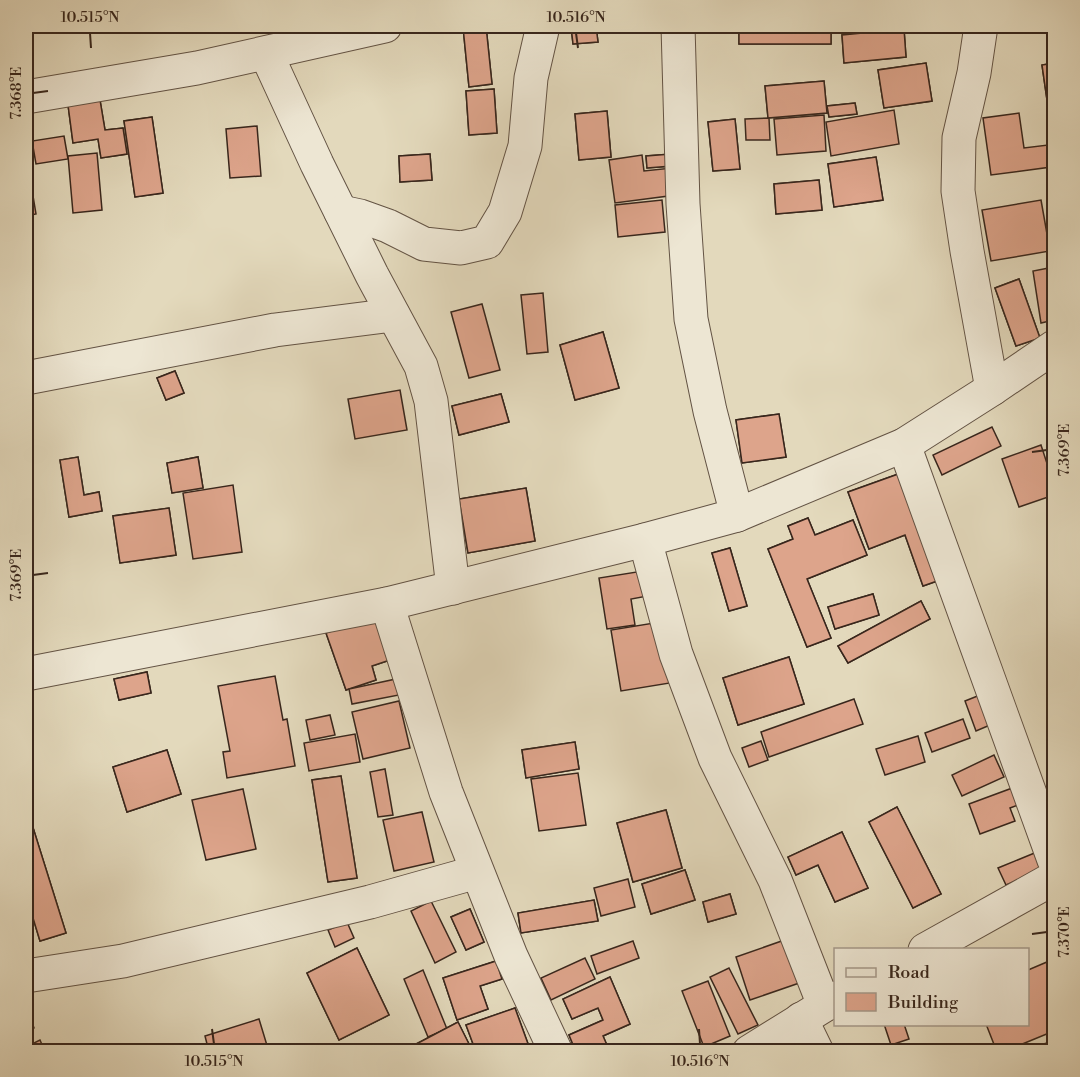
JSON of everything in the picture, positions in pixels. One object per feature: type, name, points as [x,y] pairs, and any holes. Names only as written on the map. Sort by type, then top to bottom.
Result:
[{"type":"street","points":[[26,97],[197,68],[385,26]]},
{"type":"street","points":[[341,212],[388,226],[424,244],[461,248],[487,242],[505,212],[525,146],[531,78],[543,26]]},
{"type":"street","points":[[678,26],[683,204],[691,319],[710,411],[737,515]]},
{"type":"street","points":[[981,26],[974,73],[959,138],[958,191],[992,389]]},
{"type":"street","points":[[266,53],[317,164],[372,275],[421,366],[431,401],[453,588]]},
{"type":"street","points":[[26,378],[275,330],[393,315]]},
{"type":"street","points":[[26,674],[387,604],[737,515],[904,445],[1054,347]]},
{"type":"street","points":[[904,445],[1054,860]]},
{"type":"street","points":[[645,540],[676,654],[715,758],[775,880],[820,1007],[816,1052]]},
{"type":"street","points":[[387,604],[446,792],[511,956],[556,1052]]},
{"type":"street","points":[[26,976],[123,961],[370,902],[477,872]]},
{"type":"street","points":[[929,948],[1054,878]]},
{"type":"street","points":[[749,1052],[820,1007]]},
{"type":"building","points":[[486,26],[492,84],[469,87],[463,27]]},
{"type":"building","points":[[486,26],[492,84],[469,87],[463,27]]},
{"type":"building","points":[[571,26],[596,26],[598,42],[573,44]]},
{"type":"building","points":[[571,26],[596,26],[598,42],[573,44]]},
{"type":"building","points":[[739,26],[831,26],[831,44],[739,44]]},
{"type":"building","points":[[739,26],[831,26],[831,44],[739,44]]},
{"type":"building","points":[[904,29],[906,57],[844,63],[842,35]]},
{"type":"building","points":[[904,29],[906,57],[844,63],[842,35]]},
{"type":"building","points":[[926,63],[932,101],[884,108],[878,70]]},
{"type":"building","points":[[926,63],[932,101],[884,108],[878,70]]},
{"type":"building","points":[[1054,63],[1054,99],[1047,100],[1042,65]]},
{"type":"building","points":[[1054,63],[1054,99],[1047,100],[1042,65]]},
{"type":"building","points":[[824,81],[827,113],[768,118],[765,86]]},
{"type":"building","points":[[824,81],[827,113],[768,118],[765,86]]},
{"type":"building","points":[[494,89],[497,133],[469,135],[466,91]]},
{"type":"building","points":[[494,89],[497,133],[469,135],[466,91]]},
{"type":"building","points":[[100,100],[105,130],[123,128],[127,154],[101,158],[98,139],[73,143],[68,105]]},
{"type":"building","points":[[100,100],[105,130],[123,128],[127,154],[101,158],[98,139],[73,143],[68,105]]},
{"type":"building","points":[[855,103],[857,114],[829,117],[827,106]]},
{"type":"building","points":[[855,103],[857,114],[829,117],[827,106]]},
{"type":"building","points":[[894,110],[899,144],[831,156],[826,122]]},
{"type":"building","points":[[607,111],[611,157],[579,160],[575,114]]},
{"type":"building","points":[[607,111],[611,157],[579,160],[575,114]]},
{"type":"building","points":[[1019,113],[1024,148],[1048,145],[1051,167],[991,175],[983,118]]},
{"type":"building","points":[[824,115],[826,151],[777,155],[774,119]]},
{"type":"building","points":[[152,117],[163,193],[135,197],[124,121]]},
{"type":"building","points":[[152,117],[163,193],[135,197],[124,121]]},
{"type":"building","points":[[769,118],[770,140],[746,140],[745,119]]},
{"type":"building","points":[[735,119],[740,169],[713,171],[708,122]]},
{"type":"building","points":[[735,119],[740,169],[713,171],[708,122]]},
{"type":"building","points":[[257,126],[261,176],[230,178],[226,129]]},
{"type":"building","points":[[64,136],[68,159],[36,164],[32,141]]},
{"type":"building","points":[[97,153],[102,210],[73,213],[68,156]]},
{"type":"building","points":[[430,154],[432,180],[400,182],[399,156]]},
{"type":"building","points":[[430,154],[432,180],[400,182],[399,156]]},
{"type":"building","points":[[671,154],[672,166],[647,168],[646,156]]},
{"type":"building","points":[[671,154],[672,166],[647,168],[646,156]]},
{"type":"building","points":[[642,155],[644,171],[672,168],[676,195],[615,203],[609,160]]},
{"type":"building","points":[[876,157],[883,200],[834,207],[828,164]]},
{"type":"building","points":[[876,157],[883,200],[834,207],[828,164]]},
{"type":"building","points":[[28,166],[36,214],[26,216],[26,167]]},
{"type":"building","points":[[819,180],[822,210],[776,214],[774,184]]},
{"type":"building","points":[[819,180],[822,210],[776,214],[774,184]]},
{"type":"building","points":[[662,200],[665,232],[618,237],[615,205]]},
{"type":"building","points":[[1041,200],[1050,251],[991,261],[982,210]]},
{"type":"building","points":[[1054,267],[1054,320],[1041,323],[1033,271]]},
{"type":"building","points":[[1019,279],[1040,338],[1016,346],[995,288]]},
{"type":"building","points":[[1019,279],[1040,338],[1016,346],[995,288]]},
{"type":"building","points":[[543,293],[548,352],[527,354],[521,295]]},
{"type":"building","points":[[482,304],[500,370],[469,378],[451,312]]},
{"type":"building","points":[[603,332],[619,388],[575,400],[560,345]]},
{"type":"building","points":[[603,332],[619,388],[575,400],[560,345]]},
{"type":"building","points":[[175,371],[184,393],[166,400],[157,378]]},
{"type":"building","points":[[175,371],[184,393],[166,400],[157,378]]},
{"type":"building","points":[[400,390],[407,430],[355,439],[348,399]]},
{"type":"building","points":[[501,394],[509,422],[459,435],[452,406]]},
{"type":"building","points":[[501,394],[509,422],[459,435],[452,406]]},
{"type":"building","points":[[779,414],[786,457],[742,463],[736,420]]},
{"type":"building","points":[[779,414],[786,457],[742,463],[736,420]]},
{"type":"building","points":[[992,427],[1001,446],[942,475],[933,455]]},
{"type":"building","points":[[1041,445],[1054,485],[1054,495],[1019,507],[1002,459]]},
{"type":"building","points":[[78,457],[84,495],[99,492],[102,511],[69,517],[60,460]]},
{"type":"building","points":[[78,457],[84,495],[99,492],[102,511],[69,517],[60,460]]},
{"type":"building","points":[[198,457],[203,488],[172,493],[167,463]]},
{"type":"building","points":[[198,457],[203,488],[172,493],[167,463]]},
{"type":"building","points":[[901,473],[940,580],[923,586],[905,535],[869,549],[848,492]]},
{"type":"building","points":[[901,473],[940,580],[923,586],[905,535],[869,549],[848,492]]},
{"type":"building","points":[[233,485],[242,552],[193,559],[183,493]]},
{"type":"building","points":[[526,488],[535,541],[468,553],[459,499]]},
{"type":"building","points":[[526,488],[535,541],[468,553],[459,499]]},
{"type":"building","points":[[28,495],[33,524],[26,525],[26,496]]},
{"type":"building","points":[[28,495],[33,524],[26,525],[26,496]]},
{"type":"building","points":[[169,508],[176,555],[120,563],[113,516]]},
{"type":"building","points":[[169,508],[176,555],[120,563],[113,516]]},
{"type":"building","points":[[808,518],[815,535],[853,520],[867,555],[807,579],[831,638],[807,647],[768,549],[793,539],[788,526]]},
{"type":"building","points":[[808,518],[815,535],[853,520],[867,555],[807,579],[831,638],[807,647],[768,549],[793,539],[788,526]]},
{"type":"building","points":[[730,548],[747,606],[729,611],[712,553]]},
{"type":"building","points":[[730,548],[747,606],[729,611],[712,553]]},
{"type":"building","points":[[649,570],[653,595],[631,599],[635,625],[607,629],[599,578]]},
{"type":"building","points":[[873,594],[879,615],[835,629],[828,607]]},
{"type":"building","points":[[873,594],[879,615],[835,629],[828,607]]},
{"type":"building","points":[[921,601],[930,619],[848,663],[838,646]]},
{"type":"building","points":[[921,601],[930,619],[848,663],[838,646]]},
{"type":"building","points":[[381,613],[396,658],[372,666],[376,680],[346,690],[326,633]]},
{"type":"building","points":[[381,613],[396,658],[372,666],[376,680],[346,690],[326,633]]},
{"type":"building","points":[[660,622],[670,683],[621,691],[611,630]]},
{"type":"building","points":[[789,657],[804,704],[738,725],[723,678]]},
{"type":"building","points":[[789,657],[804,704],[738,725],[723,678]]},
{"type":"building","points":[[147,672],[151,693],[119,700],[114,679]]},
{"type":"building","points":[[147,672],[151,693],[119,700],[114,679]]},
{"type":"building","points":[[275,676],[283,720],[287,719],[295,766],[227,778],[223,752],[230,751],[218,686]]},
{"type":"building","points":[[396,679],[399,695],[352,704],[349,689]]},
{"type":"building","points":[[980,695],[990,725],[976,731],[965,701]]},
{"type":"building","points":[[854,699],[863,724],[769,757],[761,732]]},
{"type":"building","points":[[399,701],[410,748],[363,759],[352,712]]},
{"type":"building","points":[[330,715],[335,735],[310,740],[306,720]]},
{"type":"building","points":[[963,719],[970,738],[932,752],[925,733]]},
{"type":"building","points":[[355,734],[360,762],[309,771],[304,743]]},
{"type":"building","points":[[918,736],[925,762],[885,775],[876,749]]},
{"type":"building","points":[[761,741],[768,760],[749,767],[742,748]]},
{"type":"building","points":[[575,742],[579,769],[526,778],[522,750]]},
{"type":"building","points":[[575,742],[579,769],[526,778],[522,750]]},
{"type":"building","points":[[167,750],[181,794],[127,812],[113,767]]},
{"type":"building","points":[[167,750],[181,794],[127,812],[113,767]]},
{"type":"building","points":[[994,755],[1004,777],[962,796],[952,775]]},
{"type":"building","points":[[385,769],[393,815],[378,817],[370,772]]},
{"type":"building","points":[[578,773],[586,825],[539,831],[531,779]]},
{"type":"building","points":[[341,776],[357,878],[328,882],[312,780]]},
{"type":"building","points":[[341,776],[357,878],[328,882],[312,780]]},
{"type":"building","points":[[1023,784],[1029,801],[1010,808],[1015,821],[980,834],[969,804]]},
{"type":"building","points":[[243,789],[256,849],[206,860],[192,800]]},
{"type":"building","points":[[897,807],[941,894],[913,908],[869,822]]},
{"type":"building","points":[[897,807],[941,894],[913,908],[869,822]]},
{"type":"building","points":[[666,810],[682,868],[633,882],[617,823]]},
{"type":"building","points":[[666,810],[682,868],[633,882],[617,823]]},
{"type":"building","points":[[422,812],[434,862],[394,871],[383,820]]},
{"type":"building","points":[[30,818],[66,933],[40,941],[26,895],[26,820]]},
{"type":"building","points":[[30,818],[66,933],[40,941],[26,895],[26,820]]},
{"type":"building","points":[[842,832],[868,888],[835,902],[818,865],[796,875],[788,857]]},
{"type":"building","points":[[842,832],[868,888],[835,902],[818,865],[796,875],[788,857]]},
{"type":"building","points":[[1049,847],[1054,865],[1006,885],[998,868]]},
{"type":"building","points":[[685,870],[695,900],[651,914],[642,884]]},
{"type":"building","points":[[685,870],[695,900],[651,914],[642,884]]},
{"type":"building","points":[[628,879],[635,907],[601,916],[594,888]]},
{"type":"building","points":[[730,894],[736,914],[708,922],[703,902]]},
{"type":"building","points":[[730,894],[736,914],[708,922],[703,902]]},
{"type":"building","points":[[594,900],[598,921],[521,933],[518,913]]},
{"type":"building","points":[[594,900],[598,921],[521,933],[518,913]]},
{"type":"building","points":[[431,901],[456,952],[435,963],[411,911]]},
{"type":"building","points":[[470,909],[484,942],[466,950],[451,917]]},
{"type":"building","points":[[470,909],[484,942],[466,950],[451,917]]},
{"type":"building","points":[[347,922],[354,938],[335,947],[328,930]]},
{"type":"building","points":[[793,937],[808,980],[750,1000],[736,957]]},
{"type":"building","points":[[633,941],[639,958],[597,974],[591,956]]},
{"type":"building","points":[[357,948],[389,1015],[339,1040],[307,973]]},
{"type":"building","points":[[357,948],[389,1015],[339,1040],[307,973]]},
{"type":"building","points":[[585,958],[595,979],[551,1000],[541,978]]},
{"type":"building","points":[[1054,959],[1054,1031],[1003,1052],[997,1052],[987,1026],[1029,1026],[1029,970]]},
{"type":"building","points":[[496,961],[502,979],[480,986],[488,1009],[457,1020],[443,978]]},
{"type":"building","points":[[496,961],[502,979],[480,986],[488,1009],[457,1020],[443,978]]},
{"type":"building","points":[[729,968],[758,1025],[738,1034],[710,977]]},
{"type":"building","points":[[423,970],[447,1029],[428,1037],[404,979]]},
{"type":"building","points":[[610,977],[630,1024],[603,1036],[610,1052],[576,1052],[569,1035],[603,1020],[598,1008],[572,1019],[563,999]]},
{"type":"building","points":[[610,977],[630,1024],[603,1036],[610,1052],[576,1052],[569,1035],[603,1020],[598,1008],[572,1019],[563,999]]},
{"type":"building","points":[[708,981],[730,1036],[704,1047],[682,991]]},
{"type":"building","points":[[26,1008],[34,1028],[26,1032]]},
{"type":"building","points":[[515,1008],[531,1052],[476,1052],[466,1025]]},
{"type":"building","points":[[515,1008],[531,1052],[476,1052],[466,1025]]},
{"type":"building","points":[[259,1019],[269,1052],[209,1052],[205,1036]]},
{"type":"building","points":[[458,1022],[473,1052],[401,1052]]},
{"type":"building","points":[[458,1022],[473,1052],[401,1052]]},
{"type":"building","points":[[885,1026],[905,1026],[909,1039],[891,1045]]},
{"type":"building","points":[[40,1040],[45,1052],[26,1052],[26,1047]]},
{"type":"building","points":[[1054,1041],[1054,1052],[1015,1052]]}]
